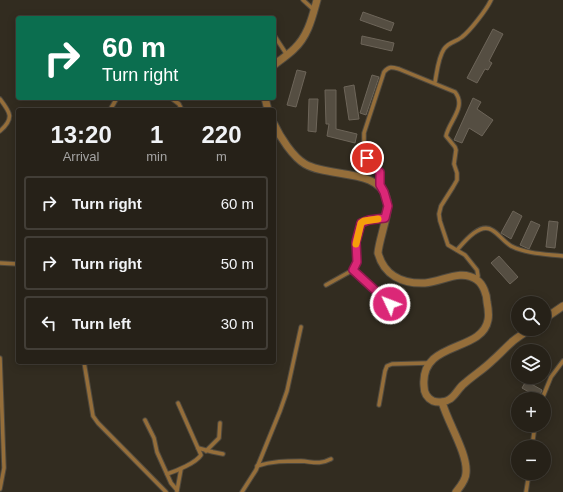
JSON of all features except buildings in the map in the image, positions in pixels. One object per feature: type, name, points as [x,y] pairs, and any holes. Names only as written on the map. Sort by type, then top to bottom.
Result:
[{"type":"street","points":[[276,63],[302,40],[308,29],[316,0]]},
{"type":"street","points":[[276,129],[279,136],[304,164],[319,170],[372,180],[380,185],[384,192],[388,206],[378,253],[385,270],[394,277],[410,282],[425,283],[448,276],[461,276],[476,279],[480,282],[487,299],[488,320],[483,332],[470,340],[439,354],[428,364],[424,374],[424,388],[426,396],[434,401],[442,402],[451,398],[463,384],[494,360],[520,336]]},
{"type":"street","points":[[551,314],[563,306]]},
{"type":"street","points":[[442,402],[465,459],[466,475],[461,486],[456,492]]},
{"type":"lane","points":[[303,0],[314,10]]},
{"type":"lane","points":[[435,82],[442,52],[445,47],[463,37],[491,0]]},
{"type":"lane","points":[[276,38],[287,54]]},
{"type":"lane","points":[[380,185],[380,172],[367,162],[369,151],[364,142],[364,133],[384,72],[388,68],[392,67],[435,82],[455,92],[459,96],[460,102],[446,136],[456,150],[454,164],[457,173],[453,188],[441,206],[439,214],[448,245],[465,255],[478,272],[476,279]]},
{"type":"lane","points":[[0,98],[8,109],[10,118],[6,126],[0,131]]},
{"type":"lane","points":[[174,100],[179,104],[181,108]]},
{"type":"lane","points":[[326,285],[353,270],[357,262],[356,242],[361,223],[369,220],[385,218]]},
{"type":"lane","points":[[457,250],[471,235],[477,231],[489,228],[493,230],[501,239],[512,246],[534,253],[563,256]]},
{"type":"lane","points":[[0,263],[16,264]]},
{"type":"lane","points":[[353,270],[390,304]]},
{"type":"lane","points":[[242,492],[257,466],[280,411],[287,391],[301,327]]},
{"type":"lane","points":[[0,358],[4,468],[0,489]]},
{"type":"lane","points":[[545,392],[551,377],[563,361]]},
{"type":"lane","points":[[84,364],[94,416],[98,423],[166,492]]},
{"type":"lane","points":[[379,404],[385,370],[388,366],[392,364],[428,364]]},
{"type":"lane","points":[[167,474],[200,458],[201,455],[178,403]]},
{"type":"lane","points":[[145,420],[154,438],[157,452],[173,486],[177,491]]},
{"type":"lane","points":[[206,450],[219,438],[220,423]]},
{"type":"lane","points":[[198,448],[223,454]]},
{"type":"lane","points":[[257,466],[272,462],[322,463],[331,459]]},
{"type":"lane","points":[[177,491],[180,469]]},
{"type":"lane","points":[[526,492],[528,480]]},
{"type":"slow traffic","points":[[356,244],[361,223],[364,221],[378,219]]},
{"type":"route","points":[[367,158],[367,162],[380,172],[380,185],[384,192],[388,206],[385,218],[364,221],[361,223],[356,242],[357,262],[353,270],[390,304]]}]
